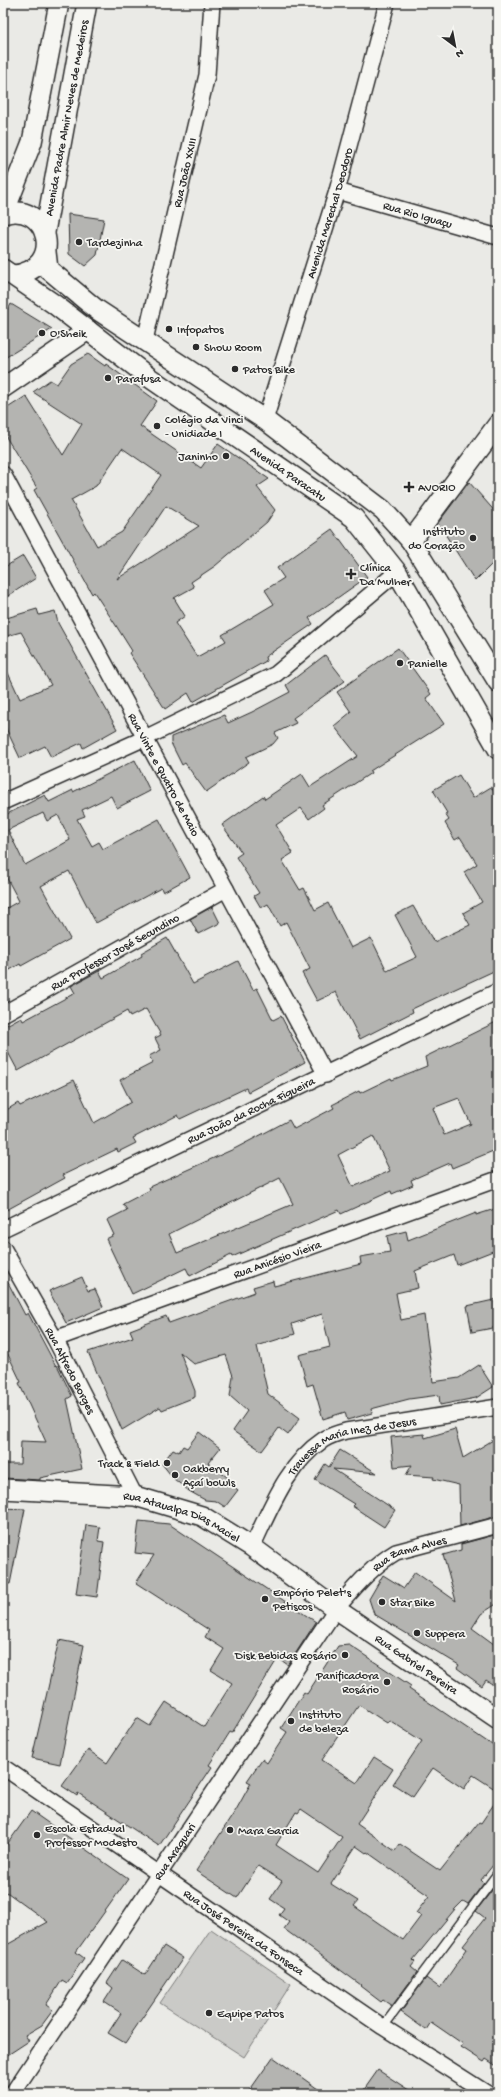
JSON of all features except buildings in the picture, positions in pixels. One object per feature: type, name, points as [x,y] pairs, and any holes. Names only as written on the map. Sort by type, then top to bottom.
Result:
[{"type":"street","points":[[45,232],[40,224],[24,212],[4,214],[32,142],[59,3]]},
{"type":"street","name":"Avenida Padre Almir Neves de Medeiros","points":[[46,252],[47,242],[45,232],[87,3]]},
{"type":"street","name":"Rua João XXIII","points":[[145,340],[206,75],[212,3]]},
{"type":"street","name":"Avenida Marechal Deodoro","points":[[265,420],[337,191],[387,3]]},
{"type":"street","name":"Rua Rio Iguaçu","points":[[337,191],[498,236]]},
{"type":"street","points":[[46,252],[48,269],[66,286],[96,309],[265,420],[383,510],[411,541],[498,682]]},
{"type":"street","points":[[8,272],[24,274],[33,269],[41,261],[46,252]]},
{"type":"street","name":"Avenida Paracatu","points":[[8,272],[88,330],[150,378],[354,518],[397,572],[498,749]]},
{"type":"street","points":[[3,388],[88,330]]},
{"type":"street","points":[[411,541],[498,424]]},
{"type":"street","name":"Rua Vinte e Quatro de Maio","points":[[3,474],[326,1075]]},
{"type":"street","points":[[3,802],[145,738],[276,674],[397,572]]},
{"type":"street","name":"Rua Professor José Secundino","points":[[3,1014],[226,889]]},
{"type":"street","name":"Rua João da Rocha Figueira","points":[[3,1229],[498,991]]},
{"type":"street","name":"Rua Anicésio Vieira","points":[[55,1339],[498,1179]]},
{"type":"street","name":"Rua Alfredo Borges","points":[[3,1248],[55,1339],[135,1496]]},
{"type":"street","name":"Travessa Maria Inez de Jesus","points":[[252,1547],[279,1492],[303,1459],[323,1440],[346,1431],[498,1407]]},
{"type":"street","name":"Rua Ataualpa Dias Maciel","points":[[3,1489],[135,1496],[202,1516],[252,1547],[336,1609]]},
{"type":"street","name":"Rua Zama Alves","points":[[336,1609],[365,1575],[382,1560],[396,1552],[498,1525]]},
{"type":"street","name":"Rua Gabriel Pereira","points":[[336,1609],[498,1719]]},
{"type":"street","name":"Rua Araguari","points":[[12,2094],[336,1609]]},
{"type":"street","name":"Rua José Pereira da Fonseca","points":[[3,1767],[383,2027],[488,2094]]},
{"type":"lane","points":[[383,2027],[498,1873]]},
{"type":"shaded area","points":[[211,1929],[291,1984],[244,2057],[160,2003]]},
{"type":"place","name":"Tardezinha","points":[[79,242]]},
{"type":"place","name":"Infopatos","points":[[169,329]]},
{"type":"place","name":"O'Sheik","points":[[42,333]]},
{"type":"place","name":"Show Room","points":[[196,347]]},
{"type":"place","name":"Patos Bike","points":[[235,369]]},
{"type":"place","name":"Parafusa","points":[[108,378]]},
{"type":"place","name":"Colégio da Vinci - Unidiade I","points":[[157,426]]},
{"type":"place","name":"Janinho","points":[[226,456]]},
{"type":"place","name":"AVORIO","points":[[409,487]]},
{"type":"place","name":"Instituto do Coração","points":[[473,538]]},
{"type":"place","name":"Clínica Da Mulher","points":[[351,574]]},
{"type":"place","name":"Panielle","points":[[400,663]]},
{"type":"place","name":"Track & Field","points":[[167,1463]]},
{"type":"place","name":"Oakberry Açaí bowls","points":[[175,1475]]},
{"type":"place","name":"Empório Pelet's Petiscos","points":[[265,1599]]},
{"type":"place","name":"Star Bike","points":[[382,1602]]},
{"type":"place","name":"Suppera","points":[[417,1633]]},
{"type":"place","name":"Disk Bebidas Rosário","points":[[345,1655]]},
{"type":"place","name":"Panificadora Rosário","points":[[387,1682]]},
{"type":"place","name":"Instituto de beleza","points":[[291,1721]]},
{"type":"place","name":"Mara Garcia","points":[[230,1830]]},
{"type":"place","name":"Escola Estadual Professor Modesto","points":[[37,1835]]},
{"type":"place","name":"Equipe Patos","points":[[209,2013]]}]
